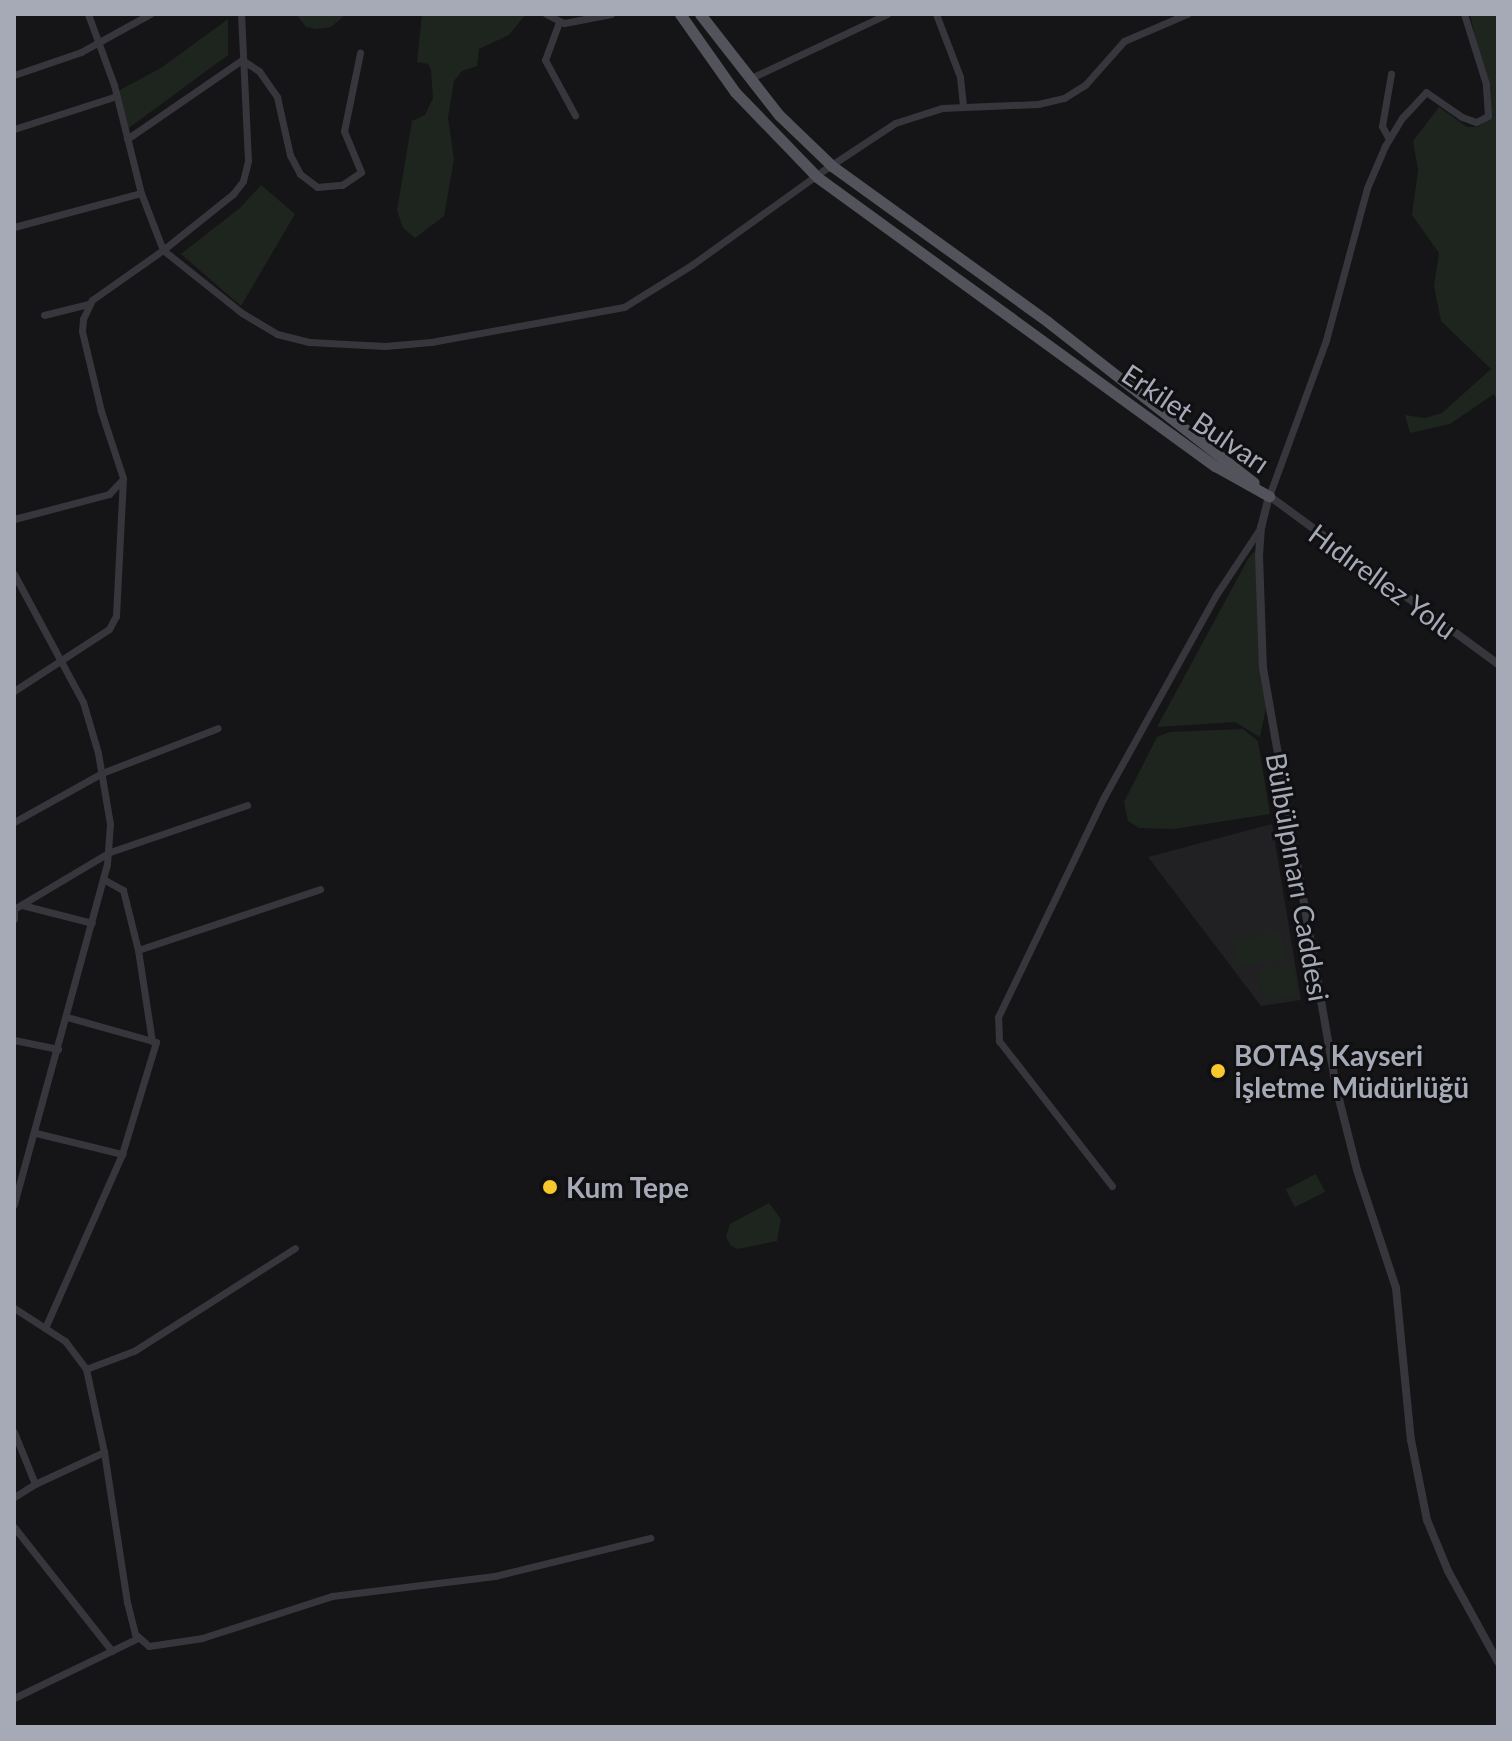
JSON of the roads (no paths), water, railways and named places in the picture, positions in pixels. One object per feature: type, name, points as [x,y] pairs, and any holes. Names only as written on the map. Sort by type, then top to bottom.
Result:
[{"type":"main road","name":"Erkilet Bulvarı","points":[[680,14],[735,92],[817,177],[1215,466],[1269,496]]},
{"type":"main road","name":"Erkilet Bulvarı","points":[[700,14],[779,115],[832,166],[1048,322],[1223,455],[1269,496]]},
{"type":"street","points":[[88,14],[117,96],[141,193],[163,250],[242,313],[285,337],[335,344],[420,344],[624,307],[693,264],[867,139],[904,119],[932,109],[1038,104],[1064,98],[1085,85],[1124,41],[1187,14]]},
{"type":"street","points":[[14,75],[99,44],[150,14]]},
{"type":"street","points":[[44,315],[89,304],[163,250],[233,194],[243,181],[248,161],[241,14]]},
{"type":"street","points":[[546,14],[559,22],[611,14]]},
{"type":"street","points":[[749,79],[887,14]]},
{"type":"street","points":[[936,14],[960,77],[963,106]]},
{"type":"street","points":[[1269,496],[1326,340],[1367,188],[1389,139],[1409,109],[1426,92],[1462,117],[1476,122],[1488,116],[1486,84],[1464,14]]},
{"type":"street","points":[[559,22],[545,60],[575,115]]},
{"type":"street","points":[[242,60],[259,71],[277,97],[290,155],[298,171],[313,186],[329,188],[349,182],[361,172],[344,131],[360,53]]},
{"type":"street","points":[[127,139],[242,60]]},
{"type":"street","points":[[1389,139],[1382,126],[1391,74]]},
{"type":"street","points":[[14,129],[117,96]]},
{"type":"street","points":[[14,227],[141,193]]},
{"type":"street","points":[[14,691],[109,629],[116,616],[123,478],[101,411],[82,331],[89,304]]},
{"type":"street","points":[[14,519],[109,494],[123,478]]},
{"type":"street","name":"Bülbülpınarı Caddesi","points":[[1269,496],[1261,527],[1259,613],[1268,708],[1337,1091],[1357,1170],[1387,1254],[1397,1297],[1417,1480],[1441,1557],[1498,1662]]},
{"type":"street","name":"Hıdırellez Yolu","points":[[1269,496],[1498,664]]},
{"type":"street","points":[[1112,1186],[999,1041],[998,1017],[1104,797],[1216,595],[1261,527]]},
{"type":"street","points":[[14,574],[83,702],[109,810],[110,852],[14,1205]]},
{"type":"street","points":[[14,822],[102,773],[218,728]]},
{"type":"street","points":[[14,919],[17,908],[110,852],[247,805]]},
{"type":"street","points":[[103,879],[123,890],[138,950],[152,1041]]},
{"type":"street","points":[[138,950],[320,889]]},
{"type":"street","points":[[17,908],[92,923]]},
{"type":"street","points":[[45,1328],[122,1154],[156,1042],[67,1017]]},
{"type":"street","points":[[14,1040],[58,1049]]},
{"type":"street","points":[[36,1133],[122,1154]]},
{"type":"street","points":[[86,1369],[134,1351],[295,1248]]},
{"type":"street","points":[[14,1308],[71,1346],[86,1369],[104,1452],[121,1572],[138,1638],[153,1647],[174,1645],[332,1596],[495,1576],[650,1538]]},
{"type":"street","points":[[14,1432],[35,1484]]},
{"type":"street","points":[[14,1497],[104,1452]]},
{"type":"street","points":[[14,1527],[112,1651]]},
{"type":"street","points":[[14,1698],[138,1638]]},
{"type":"place","name":"BOTAŞ Kayseri İşletme Müdürlüğü","points":[[1218,1071]]},
{"type":"place","name":"Kum Tepe","points":[[550,1187]]}]
